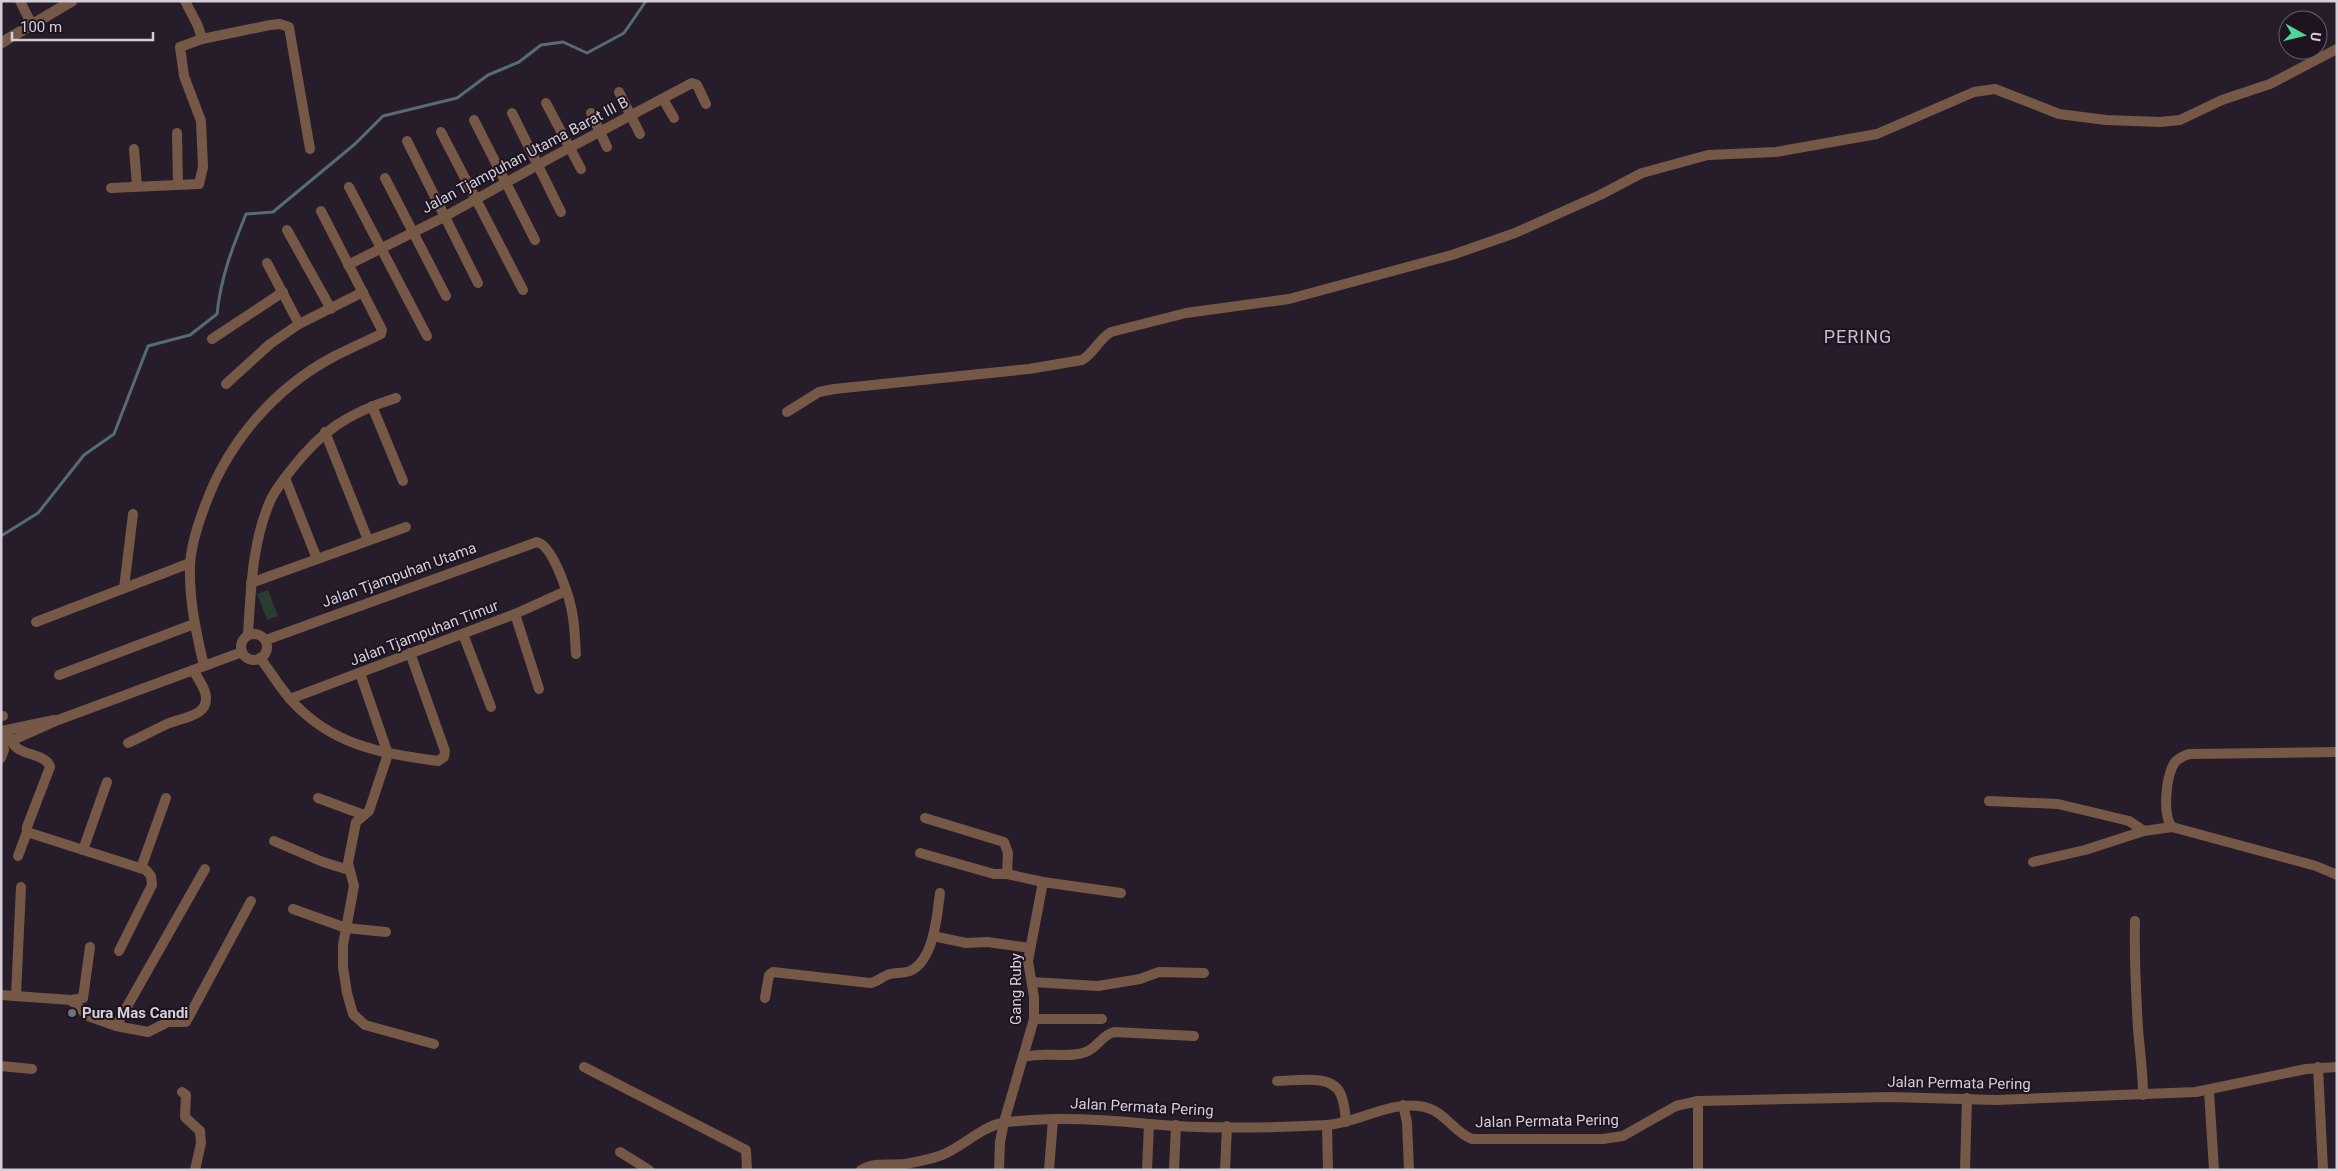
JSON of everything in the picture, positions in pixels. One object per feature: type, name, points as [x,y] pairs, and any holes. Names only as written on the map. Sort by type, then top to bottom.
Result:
[{"type":"street","points":[[20,1],[32,25]]},
{"type":"street","points":[[1,43],[72,1]]},
{"type":"street","points":[[185,1],[198,26],[202,39]]},
{"type":"street","points":[[111,188],[199,184],[203,174],[201,121],[186,82],[180,49],[181,46],[202,39],[280,24],[289,28],[310,149]]},
{"type":"street","points":[[787,412],[814,395],[834,389],[1029,369],[1082,360],[1088,356],[1102,338],[1112,332],[1186,313],[1289,299],[1452,255],[1515,233],[1642,173],[1708,155],[1776,152],[1877,134],[1974,92],[1995,89],[2059,114],[2106,120],[2160,122],[2180,120],[2222,100],[2270,84],[2337,49]]},
{"type":"street","name":"Jalan Tjampuhan Utama Barat III B","points":[[348,264],[444,217],[538,164],[695,84],[706,104]]},
{"type":"street","points":[[619,92],[640,134]]},
{"type":"street","points":[[663,99],[674,118]]},
{"type":"street","points":[[546,103],[580,169]]},
{"type":"street","points":[[512,113],[561,212]]},
{"type":"street","points":[[590,113],[607,147]]},
{"type":"street","points":[[474,120],[535,240]]},
{"type":"street","points":[[441,132],[523,290]]},
{"type":"street","points":[[177,133],[178,184]]},
{"type":"street","points":[[406,141],[478,283]]},
{"type":"street","points":[[134,149],[137,186]]},
{"type":"street","points":[[385,178],[446,296]]},
{"type":"street","points":[[350,187],[427,336]]},
{"type":"street","points":[[204,666],[194,624],[190,563],[201,517],[214,482],[235,445],[256,418],[309,372],[332,357],[381,334],[382,330],[320,211]]},
{"type":"street","points":[[287,230],[330,309]]},
{"type":"street","points":[[267,263],[299,324]]},
{"type":"street","points":[[212,339],[283,292]]},
{"type":"street","points":[[226,384],[270,344],[299,324],[362,292]]},
{"type":"street","points":[[248,634],[258,634],[266,640],[267,650],[260,658],[252,660],[242,652],[241,642],[248,634],[252,582],[261,529],[272,498],[310,446],[325,432],[344,419],[372,406],[396,398]]},
{"type":"street","points":[[372,406],[403,481]]},
{"type":"street","points":[[325,432],[368,540]]},
{"type":"street","points":[[285,478],[317,559]]},
{"type":"street","points":[[124,588],[133,514]]},
{"type":"street","points":[[252,582],[406,527]]},
{"type":"street","name":"Jalan Tjampuhan Utama","points":[[266,640],[532,542],[542,543],[548,550],[566,591]]},
{"type":"street","points":[[36,622],[190,563]]},
{"type":"street","points":[[566,591],[573,616],[576,654]]},
{"type":"street","name":"Jalan Tjampuhan Timur","points":[[290,699],[515,614],[566,591]]},
{"type":"street","points":[[515,614],[539,689]]},
{"type":"street","points":[[59,675],[194,624]]},
{"type":"street","points":[[463,634],[491,707]]},
{"type":"street","points":[[4,737],[42,721],[63,719],[242,652]]},
{"type":"street","points":[[260,658],[290,699],[328,732],[353,744],[388,754],[438,761],[444,757],[445,751],[410,653]]},
{"type":"street","points":[[128,742],[166,724],[198,713],[205,705],[206,697],[204,689],[193,670]]},
{"type":"street","points":[[360,673],[388,754],[373,803],[369,811],[356,822],[348,863],[354,886],[346,928],[343,966],[347,993],[353,1014],[365,1025],[434,1044]]},
{"type":"street","points":[[1,758],[4,750],[4,737]]},
{"type":"street","points":[[4,737],[18,749],[47,761],[50,765],[18,856]]},
{"type":"street","points":[[2172,827],[2167,820],[2166,812],[2168,788],[2173,767],[2182,756],[2188,754],[2337,752]]},
{"type":"street","points":[[83,850],[107,782]]},
{"type":"street","points":[[141,868],[166,798]]},
{"type":"street","points":[[318,798],[364,815]]},
{"type":"street","points":[[1989,801],[2058,804],[2129,821],[2144,832]]},
{"type":"street","points":[[925,818],[1004,842],[1008,853],[1007,874]]},
{"type":"street","points":[[2033,862],[2085,850],[2144,832],[2172,827],[2316,866],[2337,875]]},
{"type":"street","points":[[27,832],[146,870],[152,880],[119,951]]},
{"type":"street","points":[[274,841],[323,862],[349,870]]},
{"type":"street","points":[[920,853],[994,874],[1007,874],[1043,882],[1121,893]]},
{"type":"street","points":[[116,1026],[205,870]]},
{"type":"street","name":"Gang Ruby","points":[[998,1170],[1004,1122],[1034,1019],[1032,982],[1028,961],[1043,882]]},
{"type":"street","points":[[16,996],[21,887]]},
{"type":"street","points":[[765,998],[767,980],[773,972],[870,983],[876,982],[886,975],[908,972],[918,964],[934,936],[940,893]]},
{"type":"street","points":[[71,1000],[88,1016],[116,1026],[148,1032],[168,1022],[186,1022],[251,901]]},
{"type":"street","points":[[293,909],[346,928],[386,932]]},
{"type":"street","points":[[2135,921],[2134,963],[2138,1032],[2143,1062],[2143,1095]]},
{"type":"street","points":[[934,936],[966,943],[987,942],[1030,948]]},
{"type":"street","points":[[1,995],[79,1000],[84,996],[90,947]]},
{"type":"street","points":[[1032,982],[1098,986],[1140,979],[1158,972],[1204,972]]},
{"type":"street","points":[[1034,1019],[1102,1019]]},
{"type":"street","points":[[1024,1058],[1045,1053],[1084,1052],[1092,1049],[1105,1036],[1114,1032],[1194,1036]]},
{"type":"street","points":[[1,1066],[32,1069]]},
{"type":"street","name":"Jalan Permata Pering","points":[[861,1170],[878,1163],[905,1164],[938,1156],[991,1126],[1004,1122],[1053,1119],[1129,1120],[1149,1124],[1176,1125],[1327,1125],[1346,1122],[1403,1105],[1434,1109],[1446,1117],[1463,1134],[1472,1138],[1603,1139],[1630,1134],[1676,1106],[1698,1101],[1826,1098],[1967,1098],[2004,1100],[2143,1095],[2208,1091],[2318,1067],[2337,1066]]},
{"type":"street","points":[[584,1067],[746,1150],[747,1170]]},
{"type":"street","points":[[2318,1067],[2323,1170]]},
{"type":"street","points":[[1277,1081],[1325,1081],[1333,1084],[1341,1095],[1346,1122]]},
{"type":"street","points":[[2208,1091],[2214,1170]]},
{"type":"street","points":[[182,1092],[186,1095],[185,1116],[200,1131],[201,1143],[195,1170]]},
{"type":"street","points":[[1965,1170],[1967,1098]]},
{"type":"street","points":[[1698,1101],[1698,1170]]},
{"type":"street","points":[[1403,1105],[1407,1122],[1409,1170]]},
{"type":"street","points":[[1049,1170],[1053,1119]]},
{"type":"street","points":[[1147,1170],[1149,1124]]},
{"type":"street","points":[[1174,1170],[1176,1125]]},
{"type":"street","points":[[1327,1125],[1328,1170]]},
{"type":"street","points":[[1224,1170],[1227,1126]]},
{"type":"street","points":[[620,1152],[649,1170]]},
{"type":"green space","points":[[268,590],[278,616],[267,620],[257,594]]},
{"type":"waterway","points":[[1,536],[38,513],[84,455],[114,434],[148,346],[190,335],[217,314],[224,275],[246,214],[273,212],[355,144],[383,116],[457,98],[488,75],[519,62],[541,45],[563,42],[587,53],[624,33],[646,1]]},
{"type":"place","name":"Pura Mas Candi","points":[[72,1013]]},
{"type":"district","name":"PERING","points":[[1858,336]]}]
